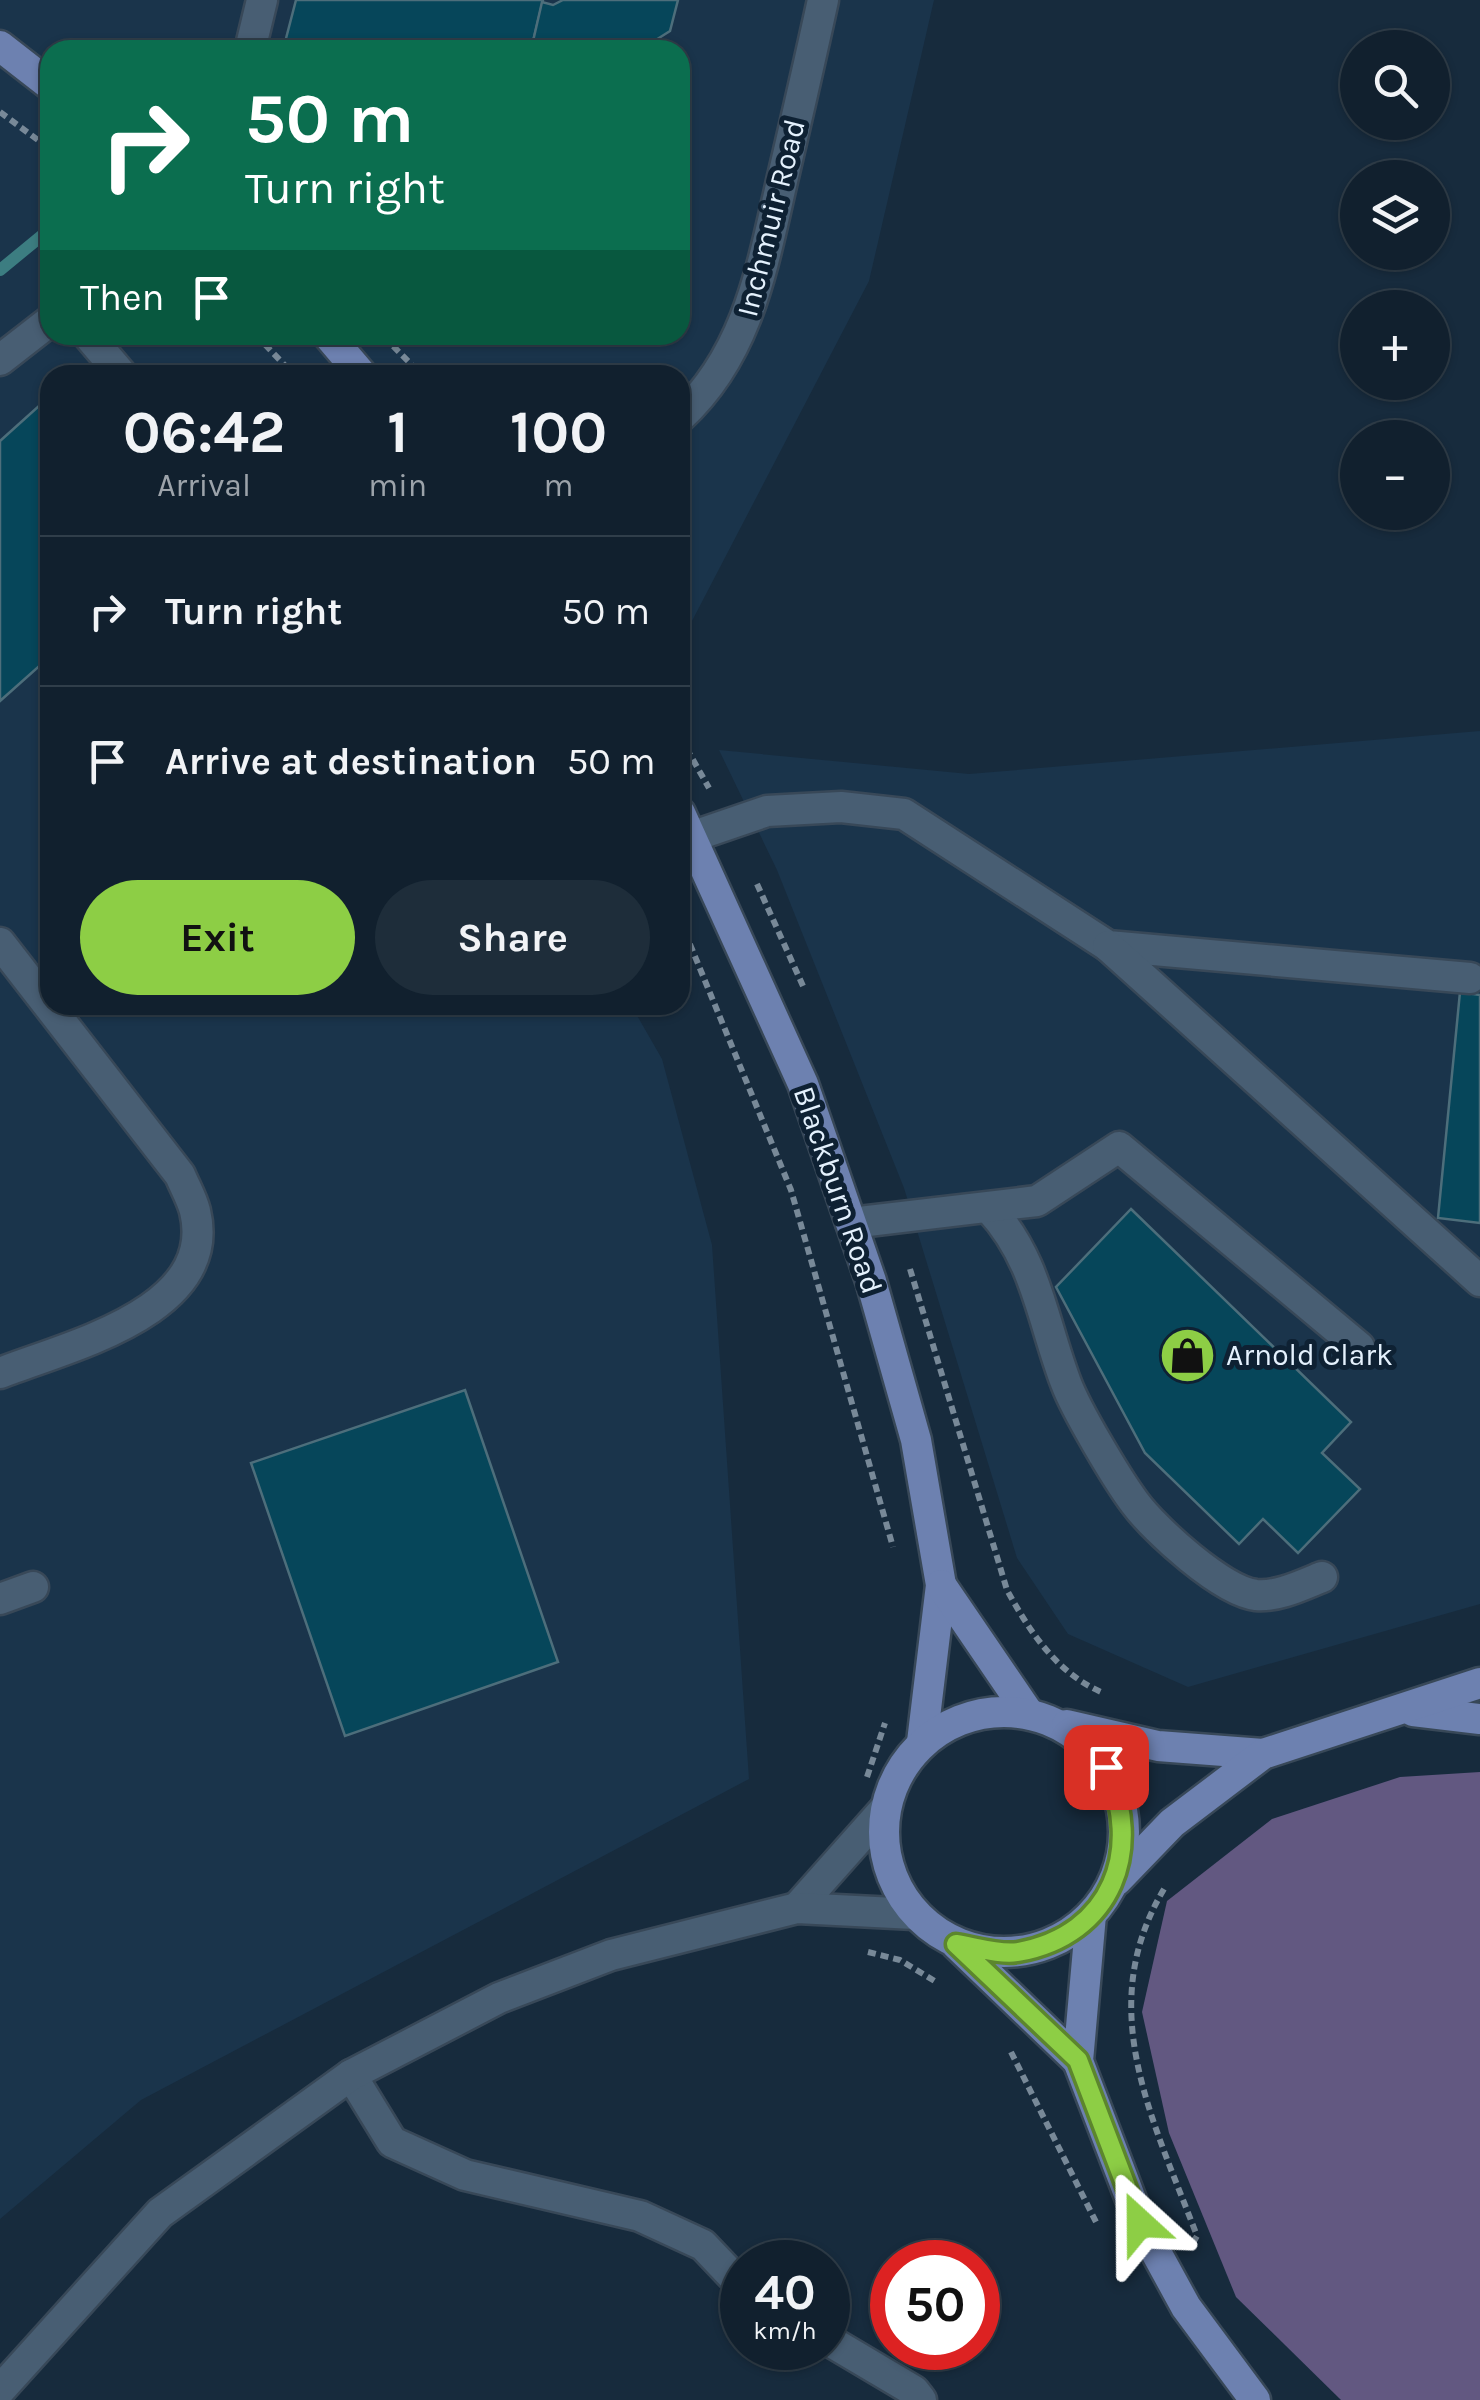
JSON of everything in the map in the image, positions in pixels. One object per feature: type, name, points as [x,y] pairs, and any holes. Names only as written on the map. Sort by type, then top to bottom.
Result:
[{"type":"main road","points":[[0,46],[40,76]]},
{"type":"main road","points":[[336,345],[354,365]]},
{"type":"main road","name":"Blackburn Road","points":[[690,831],[803,1084],[852,1223],[916,1440],[941,1585],[922,1742]]},
{"type":"main road","name":"Blackburn Road","points":[[941,1585],[1042,1718]]},
{"type":"main road","points":[[956,1944],[1014,1953],[1057,1940],[1091,1915],[1113,1884],[1172,1823],[1262,1754],[1480,1684]]},
{"type":"main road","points":[[1078,2060],[956,1944],[914,1914],[902,1898],[884,1852],[884,1810],[896,1776],[922,1742],[959,1719],[1010,1710],[1158,1746],[1262,1754]]},
{"type":"main road","points":[[1403,1710],[1480,1719]]},
{"type":"main road","points":[[1042,1718],[1086,1742],[1106,1767],[1119,1794],[1124,1820],[1121,1862],[1113,1884]]},
{"type":"main road","points":[[1091,1915],[1078,2060],[1115,2166],[1171,2279],[1186,2307],[1256,2400]]},
{"type":"street","points":[[252,40],[262,0]]},
{"type":"street","name":"Inchmuir Road","points":[[690,408],[704,395],[734,347],[756,296],[824,0]]},
{"type":"street","points":[[0,360],[40,329]]},
{"type":"street","points":[[96,345],[114,365]]},
{"type":"street","points":[[690,824],[728,824],[767,810],[840,807],[904,814],[1108,946],[1480,1281]]},
{"type":"street","points":[[0,943],[40,995]]},
{"type":"street","points":[[1108,946],[1470,978]]},
{"type":"street","points":[[0,1374],[149,1313],[173,1294],[192,1253],[196,1214],[180,1176],[56,1015]]},
{"type":"street","points":[[852,1223],[1037,1201],[1119,1147],[1359,1347]]},
{"type":"street","points":[[990,1209],[1014,1235],[1028,1264],[1067,1385],[1136,1504],[1190,1555],[1239,1591],[1276,1594],[1322,1577]]},
{"type":"street","points":[[0,1599],[33,1587]]},
{"type":"street","points":[[797,1908],[884,1810]]},
{"type":"street","points":[[0,2390],[160,2213],[351,2075],[499,1998],[592,1962],[797,1908],[914,1914]]},
{"type":"street","points":[[351,2075],[392,2142],[464,2175],[640,2216],[703,2245],[720,2263]]},
{"type":"street","points":[[850,2353],[914,2390],[921,2400]]},
{"type":"path","points":[[0,112],[40,142]]},
{"type":"path","points":[[266,345],[284,365]]},
{"type":"path","points":[[391,345],[412,365]]},
{"type":"path","points":[[690,754],[728,824],[808,999]]},
{"type":"path","points":[[690,945],[790,1190],[894,1549]]},
{"type":"path","points":[[892,1218],[1007,1590],[1032,1637],[1082,1684],[1118,1700]]},
{"type":"path","points":[[866,1780],[886,1720]]},
{"type":"path","points":[[1170,1880],[1144,1922],[1131,1968],[1130,2022],[1140,2085],[1196,2236],[1171,2279]]},
{"type":"path","points":[[846,1910],[861,1950],[900,1960],[941,1984]]},
{"type":"path","points":[[1002,2034],[1098,2227]]},
{"type":"shaded area","points":[[0,0],[934,0],[869,281],[690,625],[690,365],[40,365],[40,1015],[637,1015],[662,1059],[712,1245],[749,1779],[141,2100],[0,2219]]},
{"type":"shaded area","points":[[1480,731],[1480,1604],[1188,1687],[1068,1634],[1017,1558],[904,1188],[777,870],[719,750],[969,774]]},
{"type":"shaded area","points":[[1480,1772],[1480,2400],[1341,2400],[1236,2297],[1169,2133],[1142,2012],[1167,1901],[1272,1819],[1400,1777]]},
{"type":"building","points":[[296,0],[543,0],[533,40],[286,40]]},
{"type":"building","points":[[563,0],[678,0],[670,31],[656,40],[533,40],[542,2],[553,5]]},
{"type":"building","points":[[40,405],[40,665],[0,701],[0,441]]},
{"type":"building","points":[[1460,992],[1480,995],[1480,1223],[1438,1218]]},
{"type":"building","name":"Arnold Clark","points":[[1131,1209],[1351,1422],[1322,1453],[1360,1489],[1298,1553],[1263,1519],[1239,1544],[1145,1453],[1056,1287]]},
{"type":"building","points":[[465,1390],[558,1662],[345,1736],[251,1463]]},
{"type":"waterway","points":[[0,270],[40,237]]},
{"type":"place","name":"Arnold Clark","points":[[1187,1355]]},
{"type":"route","points":[[1106,1767],[1119,1794],[1124,1820],[1121,1862],[1113,1884],[1091,1915],[1076,1930],[1057,1940],[1014,1953],[956,1944],[1078,2060],[1115,2166],[1140,2223]]}]
